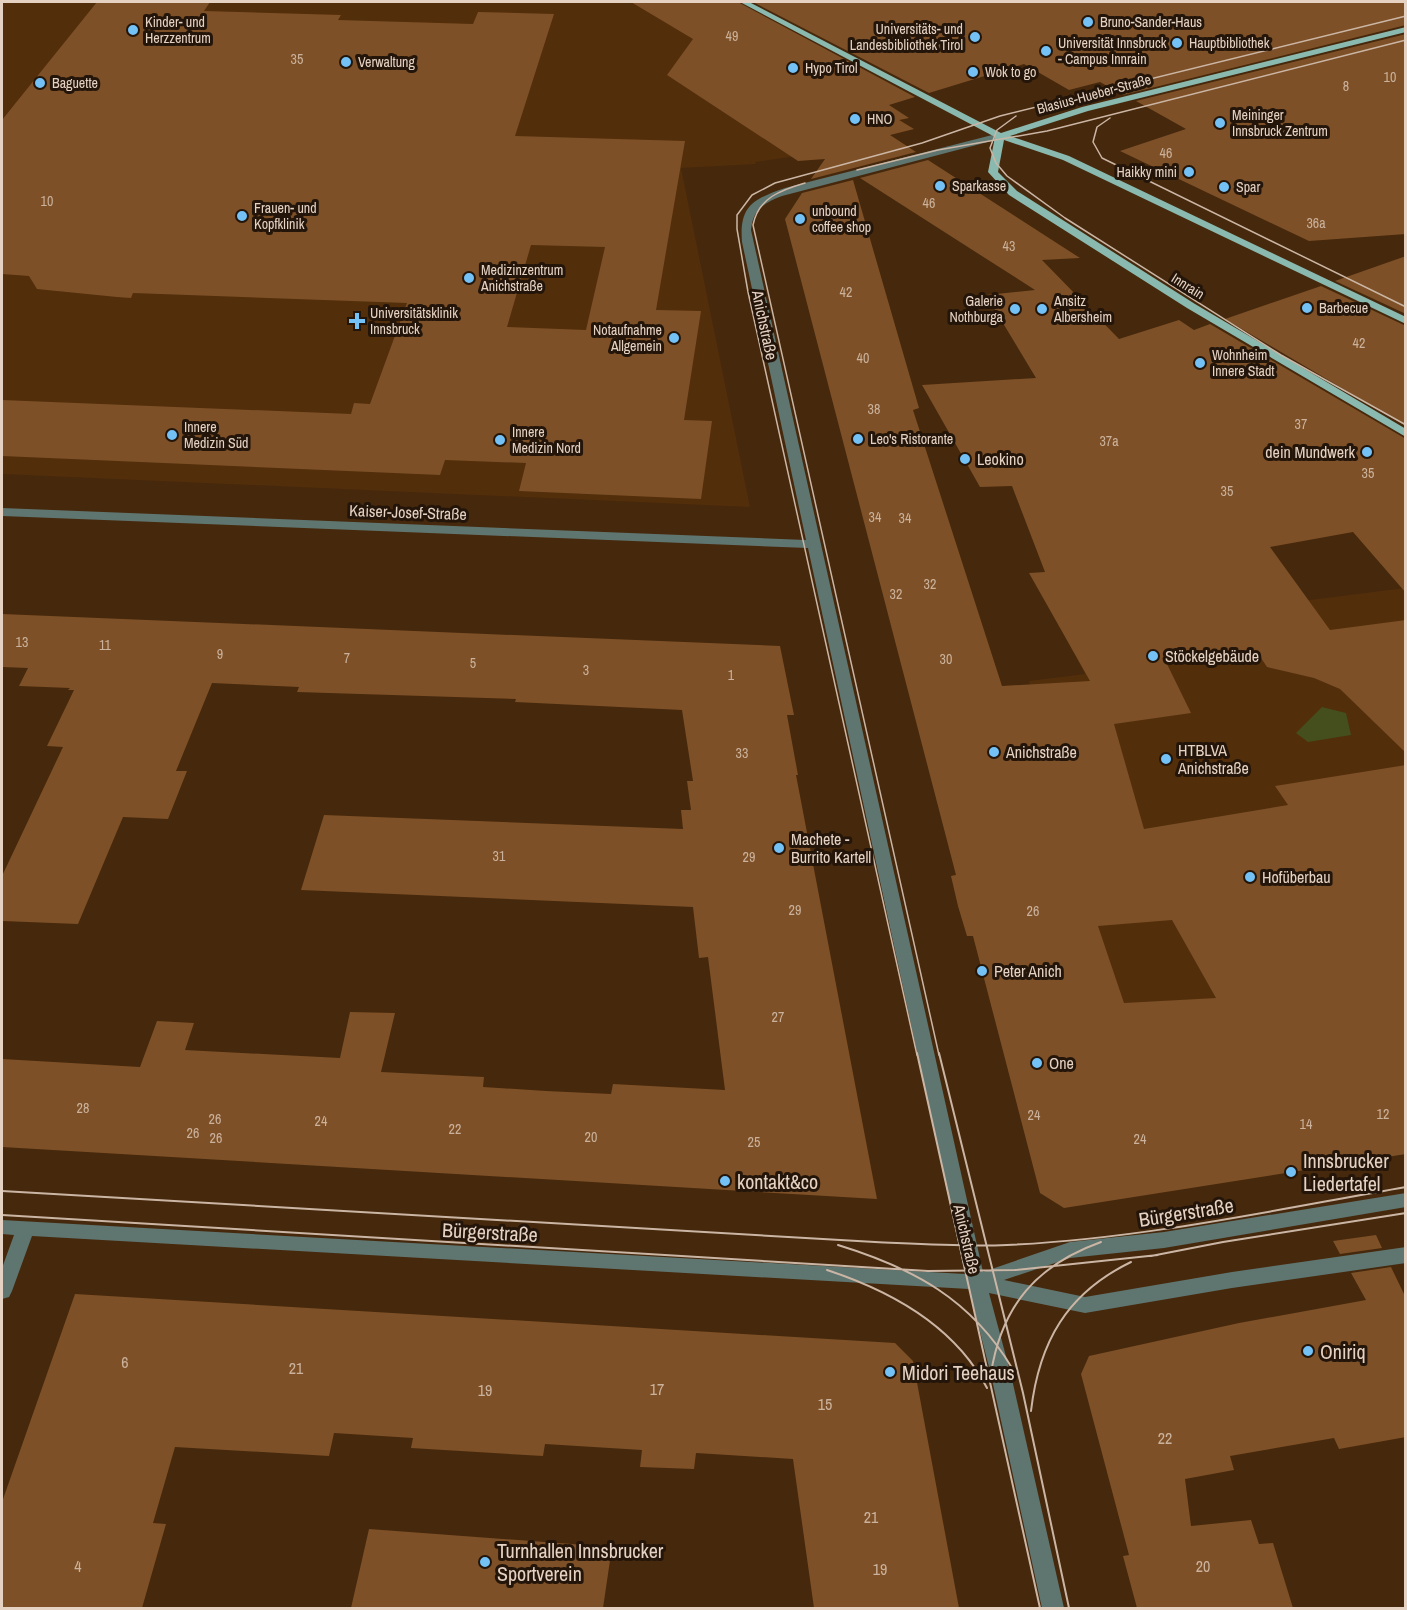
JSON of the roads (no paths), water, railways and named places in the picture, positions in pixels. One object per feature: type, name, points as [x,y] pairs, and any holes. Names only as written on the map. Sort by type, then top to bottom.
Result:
[{"type":"main road","points":[[744,2],[1000,136],[1066,158],[1406,321]]},
{"type":"main road","name":"Blasius-Hueber-Straße","points":[[1000,136],[1091,108],[1406,30]]},
{"type":"main road","name":"Innrain","points":[[1000,136],[993,172],[1013,193],[1191,306],[1406,434]]},
{"type":"street","name":"Anichstraße","points":[[1000,136],[789,190],[757,204],[747,216],[747,242],[976,1282],[1001,1375],[1053,1608]]},
{"type":"street","name":"Kaiser-Josef-Straße","points":[[2,512],[814,544]]},
{"type":"street","name":"Bürgerstraße","points":[[976,1282],[1070,1250],[1164,1240],[1406,1200]]},
{"type":"street","name":"Bürgerstraße","points":[[2,1227],[976,1282],[1085,1305],[1232,1280],[1406,1255]]},
{"type":"street","points":[[2,1291],[26,1229]]},
{"type":"tram line","points":[[917,1055],[748,292],[737,229],[737,215],[752,195],[775,183],[922,143],[1000,116],[1406,16]]},
{"type":"tram line","points":[[993,140],[1047,131],[1406,40]]},
{"type":"tram line","points":[[993,140],[997,130],[1016,116]]},
{"type":"tram line","points":[[1110,118],[1097,127],[1093,142],[1102,158],[1406,307]]},
{"type":"tram line","points":[[857,170],[938,150],[993,140]]},
{"type":"tram line","points":[[993,140],[990,148],[996,163],[1007,176],[1065,218],[1281,355],[1406,425]]},
{"type":"tram line","points":[[805,183],[772,196],[760,208],[753,225],[939,1055]]},
{"type":"tram line","points":[[917,1053],[960,1246]]},
{"type":"tram line","points":[[939,1053],[987,1246]]},
{"type":"tram line","points":[[987,1246],[1107,1237],[1257,1214],[1406,1187]]},
{"type":"tram line","points":[[2,1191],[960,1246]]},
{"type":"tram line","points":[[1154,1255],[1406,1213]]},
{"type":"tram line","points":[[2,1215],[902,1269]]},
{"type":"tram line","points":[[1054,1266],[1078,1251],[1101,1242]]},
{"type":"tram line","points":[[838,1245],[902,1269]]},
{"type":"tram line","points":[[960,1246],[987,1246]]},
{"type":"tram line","points":[[960,1246],[965,1271]]},
{"type":"tram line","points":[[987,1246],[993,1270]]},
{"type":"tram line","points":[[1054,1266],[1154,1255]]},
{"type":"tram line","points":[[1154,1255],[1158,1255]]},
{"type":"tram line","points":[[1031,1411],[1041,1363],[1060,1322],[1073,1305],[1090,1289],[1109,1274],[1131,1262]]},
{"type":"tram line","points":[[993,1270],[1054,1266]]},
{"type":"tram line","points":[[1006,1324],[1026,1291],[1054,1266]]},
{"type":"tram line","points":[[902,1269],[965,1271]]},
{"type":"tram line","points":[[902,1269],[938,1289],[977,1322]]},
{"type":"tram line","points":[[827,1270],[874,1289],[919,1314],[957,1346],[974,1366],[987,1388]]},
{"type":"tram line","points":[[965,1271],[993,1270]]},
{"type":"tram line","points":[[993,1270],[1006,1324]]},
{"type":"tram line","points":[[965,1271],[977,1322]]},
{"type":"tram line","points":[[977,1322],[997,1346]]},
{"type":"tram line","points":[[977,1322],[1040,1608]]},
{"type":"tram line","points":[[997,1346],[1006,1324]]},
{"type":"tram line","points":[[1006,1324],[1069,1608]]},
{"type":"tram line","points":[[991,1373],[997,1346]]},
{"type":"tram line","points":[[997,1346],[1012,1368]]},
{"type":"place","name":"Bruno-Sander-Haus","points":[[1088,22]]},
{"type":"place","name":"Kinder- und Herzzentrum","points":[[133,30]]},
{"type":"place","name":"Universitäts- und Landesbibliothek Tirol","points":[[975,37]]},
{"type":"place","name":"Hauptbibliothek","points":[[1177,43]]},
{"type":"place","name":"Universität Innsbruck - Campus Innrain","points":[[1046,51]]},
{"type":"place","name":"Verwaltung","points":[[346,62]]},
{"type":"place","name":"Hypo Tirol","points":[[793,68]]},
{"type":"place","name":"Wok to go","points":[[973,72]]},
{"type":"place","name":"Baguette","points":[[40,83]]},
{"type":"place","name":"HNO","points":[[855,119]]},
{"type":"place","name":"Meininger Innsbruck Zentrum","points":[[1220,123]]},
{"type":"place","name":"Haikky mini","points":[[1189,172]]},
{"type":"place","name":"Sparkasse","points":[[940,186]]},
{"type":"place","name":"Spar","points":[[1224,187]]},
{"type":"place","name":"Frauen- und Kopfklinik","points":[[242,216]]},
{"type":"place","name":"unbound coffee shop","points":[[800,219]]},
{"type":"place","name":"Medizinzentrum Anichstraße","points":[[469,278]]},
{"type":"place","name":"Barbecue","points":[[1307,308]]},
{"type":"place","name":"Galerie Nothburga","points":[[1015,309]]},
{"type":"place","name":"Ansitz Albersheim","points":[[1042,309]]},
{"type":"place","name":"Universitätsklinik Innsbruck","points":[[357,321]]},
{"type":"place","name":"Notaufnahme Allgemein","points":[[674,338]]},
{"type":"place","name":"Wohnheim Innere Stadt","points":[[1200,363]]},
{"type":"place","name":"Innere Medizin Süd","points":[[172,435]]},
{"type":"place","name":"Leo's Ristorante","points":[[858,439]]},
{"type":"place","name":"Innere Medizin Nord","points":[[500,440]]},
{"type":"place","name":"dein Mundwerk","points":[[1367,452]]},
{"type":"place","name":"Leokino","points":[[965,459]]},
{"type":"place","name":"Stöckelgebäude","points":[[1153,656]]},
{"type":"place","name":"Anichstraße","points":[[994,752]]},
{"type":"place","name":"HTBLVA Anichstraße","points":[[1166,759]]},
{"type":"place","name":"Machete - Burrito Kartell","points":[[779,848]]},
{"type":"place","name":"Hofüberbau","points":[[1250,877]]},
{"type":"place","name":"Peter Anich","points":[[982,971]]},
{"type":"place","name":"One","points":[[1037,1063]]},
{"type":"place","name":"Innsbrucker Liedertafel","points":[[1291,1172]]},
{"type":"place","name":"kontakt&co","points":[[725,1181]]},
{"type":"place","name":"Oniriq","points":[[1308,1351]]},
{"type":"place","name":"Midori Teehaus","points":[[890,1372]]},
{"type":"place","name":"Turnhallen Innsbrucker Sportverein","points":[[485,1562]]}]
